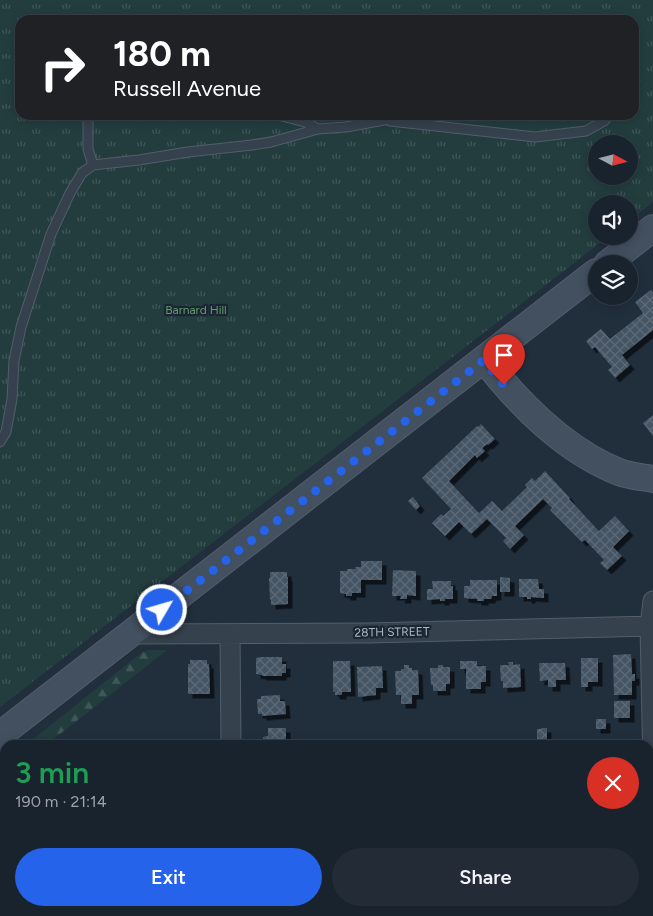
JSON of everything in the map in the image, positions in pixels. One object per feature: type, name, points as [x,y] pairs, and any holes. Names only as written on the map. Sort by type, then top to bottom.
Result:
[{"type":"main road","points":[[618,255],[653,228]]},
{"type":"main road","points":[[0,736],[588,278]]},
{"type":"main road","points":[[484,360],[504,385],[542,422],[564,440],[590,458],[620,472],[653,479]]},
{"type":"street","points":[[653,601],[653,740]]},
{"type":"street","name":"28TH STREET","points":[[131,634],[378,632],[652,626]]},
{"type":"street","points":[[230,634],[231,740]]},
{"type":"lane","points":[[88,120],[88,149],[93,165]]},
{"type":"lane","points":[[298,120],[318,129]]},
{"type":"lane","points":[[0,442],[6,432],[12,399],[14,361],[21,327],[48,244],[70,193],[82,173],[93,165],[252,145],[271,142],[318,129],[346,127],[384,120],[535,137],[586,131],[605,120]]},
{"type":"green space","name":"Barnard Hill","points":[[0,0],[653,0],[653,202],[638,214],[638,195],[588,195],[588,245],[597,245],[0,707]]},
{"type":"green space","points":[[148,650],[167,650],[52,740],[32,740],[141,653]]},
{"type":"building","points":[[651,290],[653,293],[653,330],[622,355],[630,365],[615,378],[608,370],[612,367],[595,347],[592,349],[586,341],[601,329],[610,339],[643,313],[637,305],[638,300]]},
{"type":"building","points":[[653,415],[653,436],[643,423]]},
{"type":"building","points":[[481,424],[495,439],[482,448],[485,451],[477,458],[475,455],[449,481],[479,513],[492,501],[502,511],[527,487],[525,485],[532,478],[535,481],[545,471],[599,531],[615,516],[629,531],[613,547],[622,556],[607,570],[600,563],[604,560],[585,540],[582,542],[550,510],[552,508],[543,499],[515,526],[524,535],[510,549],[503,541],[506,538],[487,519],[471,534],[459,522],[445,536],[432,523],[441,514],[443,516],[451,509],[422,478]]},
{"type":"building","points":[[413,497],[420,506],[416,510],[408,501]]},
{"type":"building","points":[[361,561],[382,561],[382,580],[361,580],[361,593],[352,593],[352,596],[340,593],[340,571],[361,567]]},
{"type":"building","points":[[393,570],[416,571],[416,596],[407,595],[407,599],[400,599],[401,596],[392,596]]},
{"type":"building","points":[[270,572],[287,572],[288,604],[271,605]]},
{"type":"building","points":[[500,577],[510,578],[510,592],[500,592]]},
{"type":"building","points":[[519,579],[538,579],[539,589],[544,589],[544,598],[531,597],[531,599],[527,599],[527,597],[519,597]]},
{"type":"building","points":[[470,580],[497,580],[497,596],[492,596],[491,599],[484,599],[484,601],[464,598],[464,586],[470,586]]},
{"type":"building","points":[[432,581],[451,581],[453,599],[445,599],[445,601],[440,601],[440,599],[427,600],[427,589],[433,589]]},
{"type":"building","points":[[631,654],[632,674],[635,674],[635,681],[632,681],[632,695],[614,695],[613,655]]},
{"type":"building","points":[[282,657],[282,664],[286,664],[286,673],[282,673],[282,676],[262,676],[256,674],[256,658]]},
{"type":"building","points":[[581,658],[598,658],[598,682],[588,682],[588,687],[581,687]]},
{"type":"building","points":[[190,660],[207,660],[207,664],[209,664],[210,694],[188,694],[188,664],[190,664]]},
{"type":"building","points":[[333,661],[350,661],[351,692],[342,692],[342,695],[335,695],[335,692],[333,692]]},
{"type":"building","points":[[460,661],[477,661],[477,666],[486,666],[486,682],[481,682],[481,689],[466,689],[466,669],[460,669]]},
{"type":"building","points":[[508,662],[513,662],[513,665],[520,664],[521,687],[503,688],[500,665],[509,665]]},
{"type":"building","points":[[539,663],[565,663],[566,680],[556,680],[556,687],[548,687],[548,680],[540,681]]},
{"type":"building","points":[[404,665],[409,665],[409,668],[412,668],[412,670],[418,670],[419,695],[412,695],[412,704],[401,704],[401,695],[396,695],[395,671],[404,669]]},
{"type":"building","points":[[438,665],[450,667],[450,684],[446,684],[446,691],[433,691],[433,685],[431,685],[430,668],[438,668]]},
{"type":"building","points":[[382,666],[383,688],[376,688],[376,695],[358,697],[357,667]]},
{"type":"building","points":[[280,695],[280,701],[285,701],[286,714],[262,716],[262,714],[258,714],[257,699],[261,699],[261,696]]},
{"type":"building","points":[[614,701],[630,701],[630,718],[614,718]]},
{"type":"building","points":[[596,719],[606,719],[606,729],[596,729]]},
{"type":"building","points":[[268,728],[286,728],[286,740],[263,740],[263,737],[268,736]]},
{"type":"building","points":[[547,728],[547,740],[537,740],[537,729]]},
{"type":"route","points":[[162,610],[484,360],[504,385]]}]
